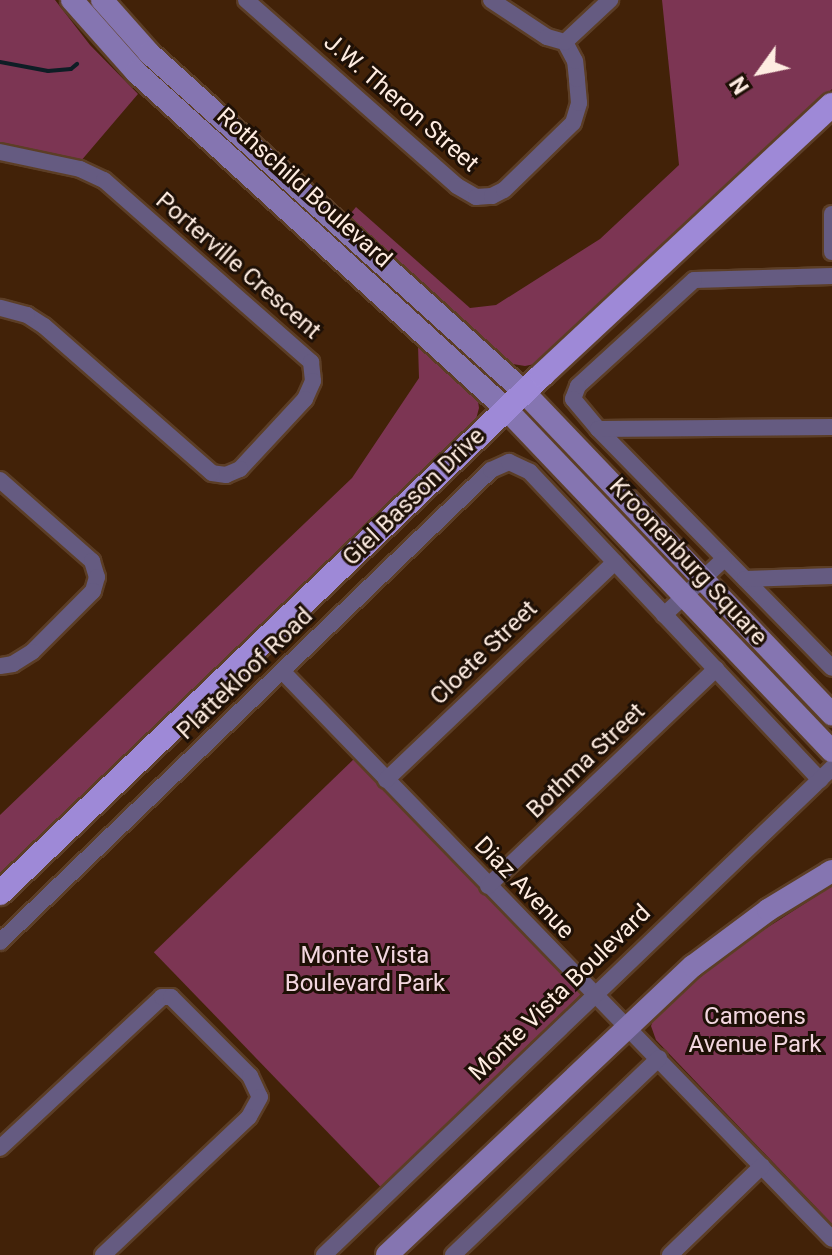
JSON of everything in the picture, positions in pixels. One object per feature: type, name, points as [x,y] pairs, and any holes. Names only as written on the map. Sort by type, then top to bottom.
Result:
[{"type":"main road","name":"Giel Basson Drive","points":[[0,893],[506,409],[832,105]]},
{"type":"street","name":"Rothschild Boulevard","points":[[72,0],[136,72],[506,409]]},
{"type":"street","name":"Rothschild Boulevard","points":[[102,0],[149,53],[524,392]]},
{"type":"street","name":"J.W. Theron Street","points":[[246,0],[457,186],[476,197],[492,196],[504,190],[573,123],[579,103],[577,79],[575,61],[565,42]]},
{"type":"street","points":[[491,0],[547,37],[565,42],[610,0]]},
{"type":"street","name":"Porterville Crescent","points":[[0,152],[80,169],[104,180],[311,362],[313,381],[305,399],[240,469],[219,474],[205,468],[44,326],[27,315],[0,308]]},
{"type":"street","points":[[832,214],[832,252]]},
{"type":"street","name":"Kroonenburg Square","points":[[832,276],[694,280],[578,386],[573,399],[598,429],[832,668]]},
{"type":"street","name":"Kroonenburg Square","points":[[524,392],[832,714]]},
{"type":"street","name":"Kroonenburg Square","points":[[506,409],[832,751]]},
{"type":"street","points":[[598,429],[832,427]]},
{"type":"street","name":"Plattekloof Road","points":[[0,942],[491,470],[509,462],[530,472],[615,562]]},
{"type":"street","points":[[0,480],[92,561],[97,577],[93,591],[32,652],[13,664],[0,666]]},
{"type":"street","points":[[664,615],[724,559]]},
{"type":"street","points":[[615,562],[716,669],[826,774]]},
{"type":"street","name":"Cloete Street","points":[[386,780],[615,562]]},
{"type":"street","points":[[745,579],[832,576]]},
{"type":"street","name":"Bothma Street","points":[[488,886],[716,669]]},
{"type":"street","name":"Diaz Avenue","points":[[283,672],[832,1239]]},
{"type":"street","name":"Monte Vista Boulevard","points":[[327,1254],[826,774]]},
{"type":"street","points":[[387,1255],[627,1025],[728,938],[830,873]]},
{"type":"street","points":[[0,1148],[156,999],[171,997],[250,1076],[260,1097],[249,1117],[103,1255]]},
{"type":"street","points":[[453,1255],[659,1058]]},
{"type":"street","points":[[670,1255],[762,1166]]},
{"type":"green space","points":[[0,0],[55,0],[90,45],[138,94],[80,162],[0,146]]},
{"type":"green space","points":[[662,0],[832,0],[832,89],[540,363],[525,366],[507,363],[346,219],[356,207],[470,308],[496,305],[600,239],[679,165]]},
{"type":"green space","points":[[424,338],[477,394],[479,408],[475,423],[0,880],[0,815],[352,478],[419,378],[418,345]]},
{"type":"green space","name":"Monte Vista Boulevard Park","points":[[356,757],[583,992],[381,1187],[154,952]]},
{"type":"green space","name":"Camoens Avenue Park","points":[[832,886],[832,1224],[656,1040],[651,1026],[655,1015],[728,953]]},
{"type":"waterway","points":[[0,62],[48,71],[71,69],[77,64]]}]
